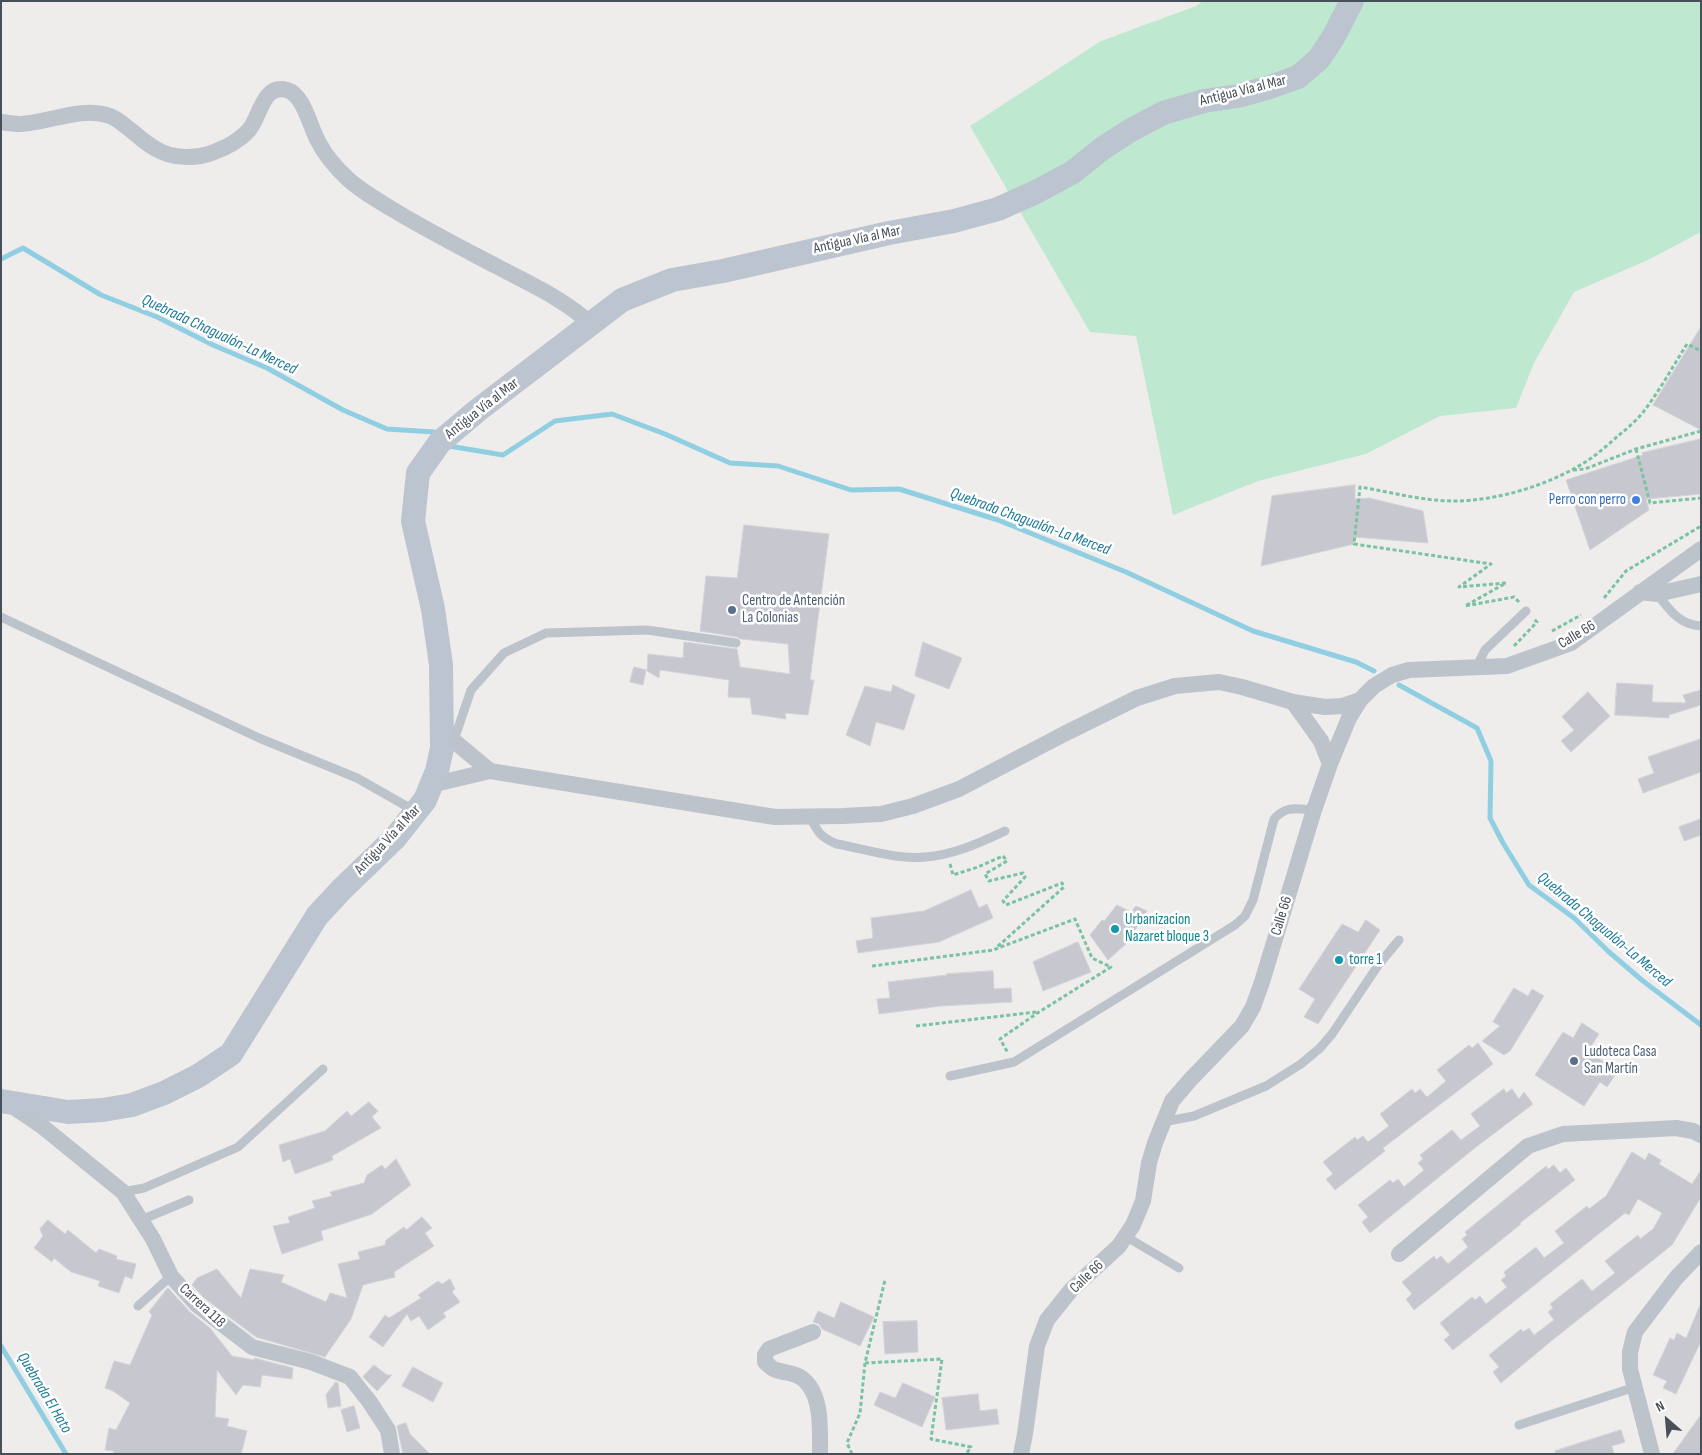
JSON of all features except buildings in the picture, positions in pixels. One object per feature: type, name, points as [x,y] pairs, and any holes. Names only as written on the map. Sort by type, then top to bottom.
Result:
[{"type":"main road","name":"Antigua Vía al Mar","points":[[4,1102],[68,1112],[104,1110],[132,1105],[164,1093],[190,1080],[231,1054],[317,916],[342,888],[395,838],[417,812],[431,786],[437,771],[442,748],[448,735],[433,610],[412,521],[418,473],[440,442],[478,410],[622,300],[672,280],[723,271],[889,233],[954,221],[998,209],[1073,172],[1117,139],[1163,113],[1204,101],[1248,93],[1298,77],[1319,59],[1334,36],[1352,1]]},
{"type":"street","points":[[1,122],[20,124],[74,114],[95,113],[111,116],[156,150],[177,157],[196,157],[230,146],[241,138],[250,128],[266,97],[276,90],[287,90],[298,97],[317,140],[326,154],[347,179],[360,190],[428,231],[550,294],[576,310],[591,324]]},
{"type":"street","name":"Calle 66","points":[[1021,1454],[1037,1346],[1047,1320],[1071,1290],[1119,1246],[1126,1236],[1143,1202],[1149,1163],[1172,1101],[1242,1026],[1253,1007],[1330,764],[1349,718],[1360,700],[1374,686],[1392,675],[1409,670],[1507,666],[1572,643],[1701,549]]},
{"type":"street","points":[[1640,592],[1657,594],[1701,584]]},
{"type":"street","points":[[431,786],[490,771],[775,817],[881,814],[913,806],[959,789],[1137,698],[1175,686],[1218,682],[1293,702],[1325,707],[1342,706],[1360,700]]},
{"type":"street","points":[[1293,702],[1321,741],[1330,764]]},
{"type":"street","points":[[448,735],[490,771]]},
{"type":"street","name":"Carrera 118","points":[[4,1102],[43,1127],[123,1192],[153,1239],[171,1276],[197,1305],[252,1348],[311,1362],[350,1377],[370,1401],[388,1430],[392,1454]]},
{"type":"street","points":[[1399,1254],[1528,1146],[1563,1134],[1572,1133],[1676,1128],[1693,1131],[1701,1135]]},
{"type":"street","points":[[1652,1454],[1630,1369],[1630,1352],[1635,1332],[1676,1278],[1701,1252]]},
{"type":"street","points":[[813,1332],[769,1349],[765,1355],[765,1362],[774,1369],[802,1378],[813,1392],[818,1405],[820,1454]]},
{"type":"lane","points":[[1657,594],[1675,616],[1691,626],[1701,626]]},
{"type":"lane","points":[[1476,668],[1485,650],[1526,611]]},
{"type":"lane","points":[[1,617],[259,738],[357,778],[417,812]]},
{"type":"lane","points":[[448,735],[471,690],[504,652],[546,633],[647,630],[736,643]]},
{"type":"lane","points":[[950,1076],[1014,1062],[1235,925],[1245,916],[1253,900],[1274,819],[1281,812],[1288,809],[1314,810]]},
{"type":"lane","points":[[810,816],[819,834],[837,844],[906,857],[947,854],[967,848],[1005,831]]},
{"type":"lane","points":[[1163,1122],[1194,1116],[1266,1086],[1300,1064],[1320,1048],[1332,1034],[1379,964],[1399,940]]},
{"type":"lane","points":[[123,1192],[144,1188],[238,1147],[323,1070]]},
{"type":"lane","points":[[141,1220],[189,1200]]},
{"type":"lane","points":[[1126,1236],[1179,1268]]},
{"type":"lane","points":[[138,1306],[171,1276]]},
{"type":"lane","points":[[1519,1425],[1635,1387]]},
{"type":"path","points":[[1511,649],[1537,622],[1514,597],[1465,606],[1506,583],[1459,587],[1491,564],[1354,544],[1360,486],[1424,498],[1453,501],[1482,499],[1537,485],[1570,471],[1596,454],[1644,412],[1688,344],[1701,351]]},
{"type":"path","points":[[1570,471],[1585,469],[1636,449],[1701,430]]},
{"type":"path","points":[[1636,449],[1650,503],[1701,498]]},
{"type":"path","points":[[1600,603],[1626,571],[1701,526]]},
{"type":"path","points":[[1549,633],[1583,613]]},
{"type":"path","points":[[947,854],[953,875],[1003,856],[1007,861],[985,874],[989,881],[1023,873],[1025,877],[1003,901],[1006,905],[1062,882],[1064,887],[993,950]]},
{"type":"path","points":[[872,966],[993,950],[1075,919],[1092,958],[1111,967],[1000,1039],[1014,1062]]},
{"type":"path","points":[[916,1026],[1039,1012]]},
{"type":"path","points":[[852,1454],[847,1443],[860,1413],[865,1363],[885,1280]]},
{"type":"path","points":[[865,1363],[942,1359],[931,1439],[971,1447],[966,1454]]},
{"type":"green space","points":[[1203,1],[1701,1],[1701,232],[1648,260],[1574,292],[1534,363],[1516,408],[1440,416],[1366,454],[1258,481],[1173,515],[1136,336],[1090,332],[970,126],[1101,41],[1196,6]]},
{"type":"waterway","name":"Quebrada Chagualón-La Merced","points":[[1,259],[23,248],[101,295],[157,317],[213,345],[267,368],[343,410],[387,429],[434,432]]},
{"type":"waterway","name":"Quebrada Chagualón-La Merced","points":[[449,446],[503,455],[555,421],[612,414],[665,434],[730,463],[778,466],[851,490],[899,489],[998,520],[1126,572],[1253,631],[1356,662],[1374,671]]},
{"type":"waterway","name":"Quebrada Chagualón-La Merced","points":[[1399,685],[1477,728],[1491,761],[1490,818],[1529,885],[1574,918],[1609,952],[1643,981],[1701,1025]]},
{"type":"waterway","name":"Quebrada El Hato","points":[[1,1346],[66,1454]]},
{"type":"place","name":"Perro con perro","points":[[1636,500]]},
{"type":"place","name":"Centro de Antención La Colonias","points":[[732,610]]},
{"type":"place","name":"Urbanizacion Nazaret bloque 3","points":[[1115,929]]},
{"type":"place","name":"torre 1","points":[[1339,960]]},
{"type":"place","name":"Ludoteca Casa San Martín","points":[[1574,1061]]}]
